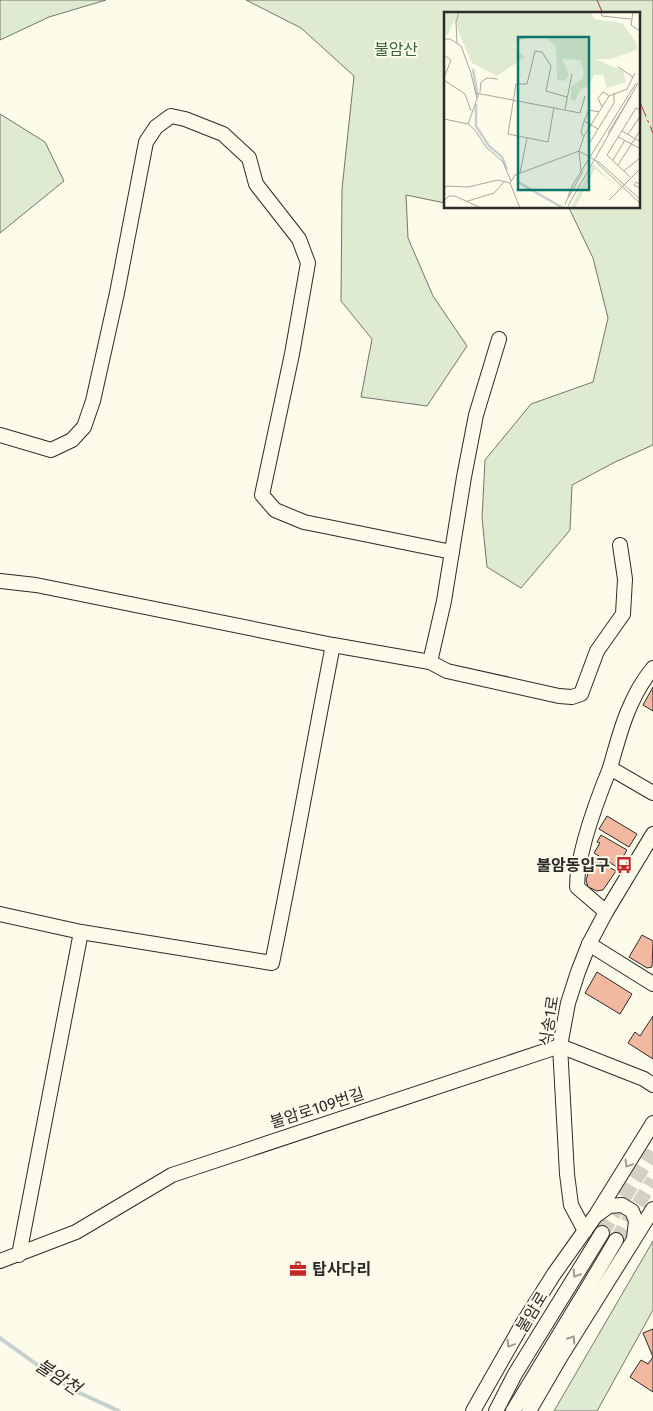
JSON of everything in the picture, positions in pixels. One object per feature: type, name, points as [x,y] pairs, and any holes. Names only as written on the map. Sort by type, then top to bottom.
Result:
[{"type":"street","points":[[0,435],[51,450],[72,440],[84,427],[92,401],[117,293],[146,142],[156,126],[172,116],[185,119],[223,134],[249,158],[256,184],[299,240],[308,263],[292,354],[262,495],[275,510],[304,522],[452,552]]},
{"type":"street","points":[[430,662],[444,601],[476,415],[498,339]]},
{"type":"street","points":[[0,581],[36,585],[333,645],[430,662],[447,671],[572,697],[581,694],[597,651],[623,614],[626,579],[620,545]]},
{"type":"street","points":[[0,914],[81,932],[272,963],[333,645]]},
{"type":"street","points":[[606,912],[577,887],[577,873],[624,718],[635,693],[653,668]]},
{"type":"street","points":[[610,768],[653,793]]},
{"type":"street","name":"식송1로","points":[[585,1231],[571,1205],[567,1174],[560,1046],[568,1003],[589,944],[653,834]]},
{"type":"street","points":[[18,1255],[81,932]]},
{"type":"street","points":[[589,944],[653,984]]},
{"type":"street","points":[[560,1046],[644,1079],[653,1086]]},
{"type":"street","name":"불암로109번길","points":[[0,1261],[76,1232],[172,1175],[560,1046]]},
{"type":"street","points":[[472,1411],[523,1323],[596,1216],[653,1123]]},
{"type":"street","points":[[596,1216],[610,1206],[622,1205],[632,1211],[636,1221],[634,1239]]},
{"type":"street","points":[[529,1411],[561,1356],[653,1210]]},
{"type":"street","name":"불암로","points":[[496,1411],[515,1374],[602,1233]]},
{"type":"street","points":[[513,1411],[616,1240]]},
{"type":"green space","points":[[0,0],[106,0],[49,17],[0,40]]},
{"type":"green space","name":"불암산","points":[[246,0],[653,0],[653,445],[615,462],[572,485],[570,530],[521,588],[487,567],[482,518],[485,460],[531,404],[593,382],[608,318],[593,258],[569,209],[640,209],[640,12],[444,12],[444,203],[406,195],[408,238],[433,296],[467,346],[427,406],[361,397],[372,339],[341,301],[342,189],[354,76],[301,28]]},
{"type":"green space","points":[[0,114],[45,142],[64,181],[0,233]]},
{"type":"green space","points":[[653,1241],[653,1310],[597,1411],[554,1411]]},
{"type":"building","points":[[653,687],[653,711],[643,705]]},
{"type":"building","points":[[607,816],[637,834],[629,847],[599,829]]},
{"type":"building","points":[[601,835],[627,850],[617,867],[594,853],[600,843],[597,842]]},
{"type":"building","points":[[593,858],[616,871],[603,890],[597,891],[588,887],[586,880]]},
{"type":"building","points":[[642,935],[653,941],[652,967],[647,968],[629,957]]},
{"type":"building","points":[[597,972],[632,994],[620,1014],[585,993]]},
{"type":"building","points":[[653,1016],[653,1059],[628,1043],[635,1032],[640,1036]]},
{"type":"building","points":[[653,1329],[653,1357],[643,1333]]},
{"type":"building","points":[[653,1357],[653,1392],[630,1377],[641,1360],[648,1364]]},
{"type":"waterway","name":"불암천","points":[[0,1338],[71,1389],[119,1411]]},
{"type":"tunnel","points":[[602,1233],[653,1152]]},
{"type":"tunnel","points":[[616,1240],[653,1180]]},
{"type":"power","points":[[597,0],[602,12]]},
{"type":"power","points":[[640,102],[653,133]]},
{"type":"place","name":"불암동입구","points":[[624,865]]},
{"type":"place","name":"탑사다리","points":[[298,1269]]}]
